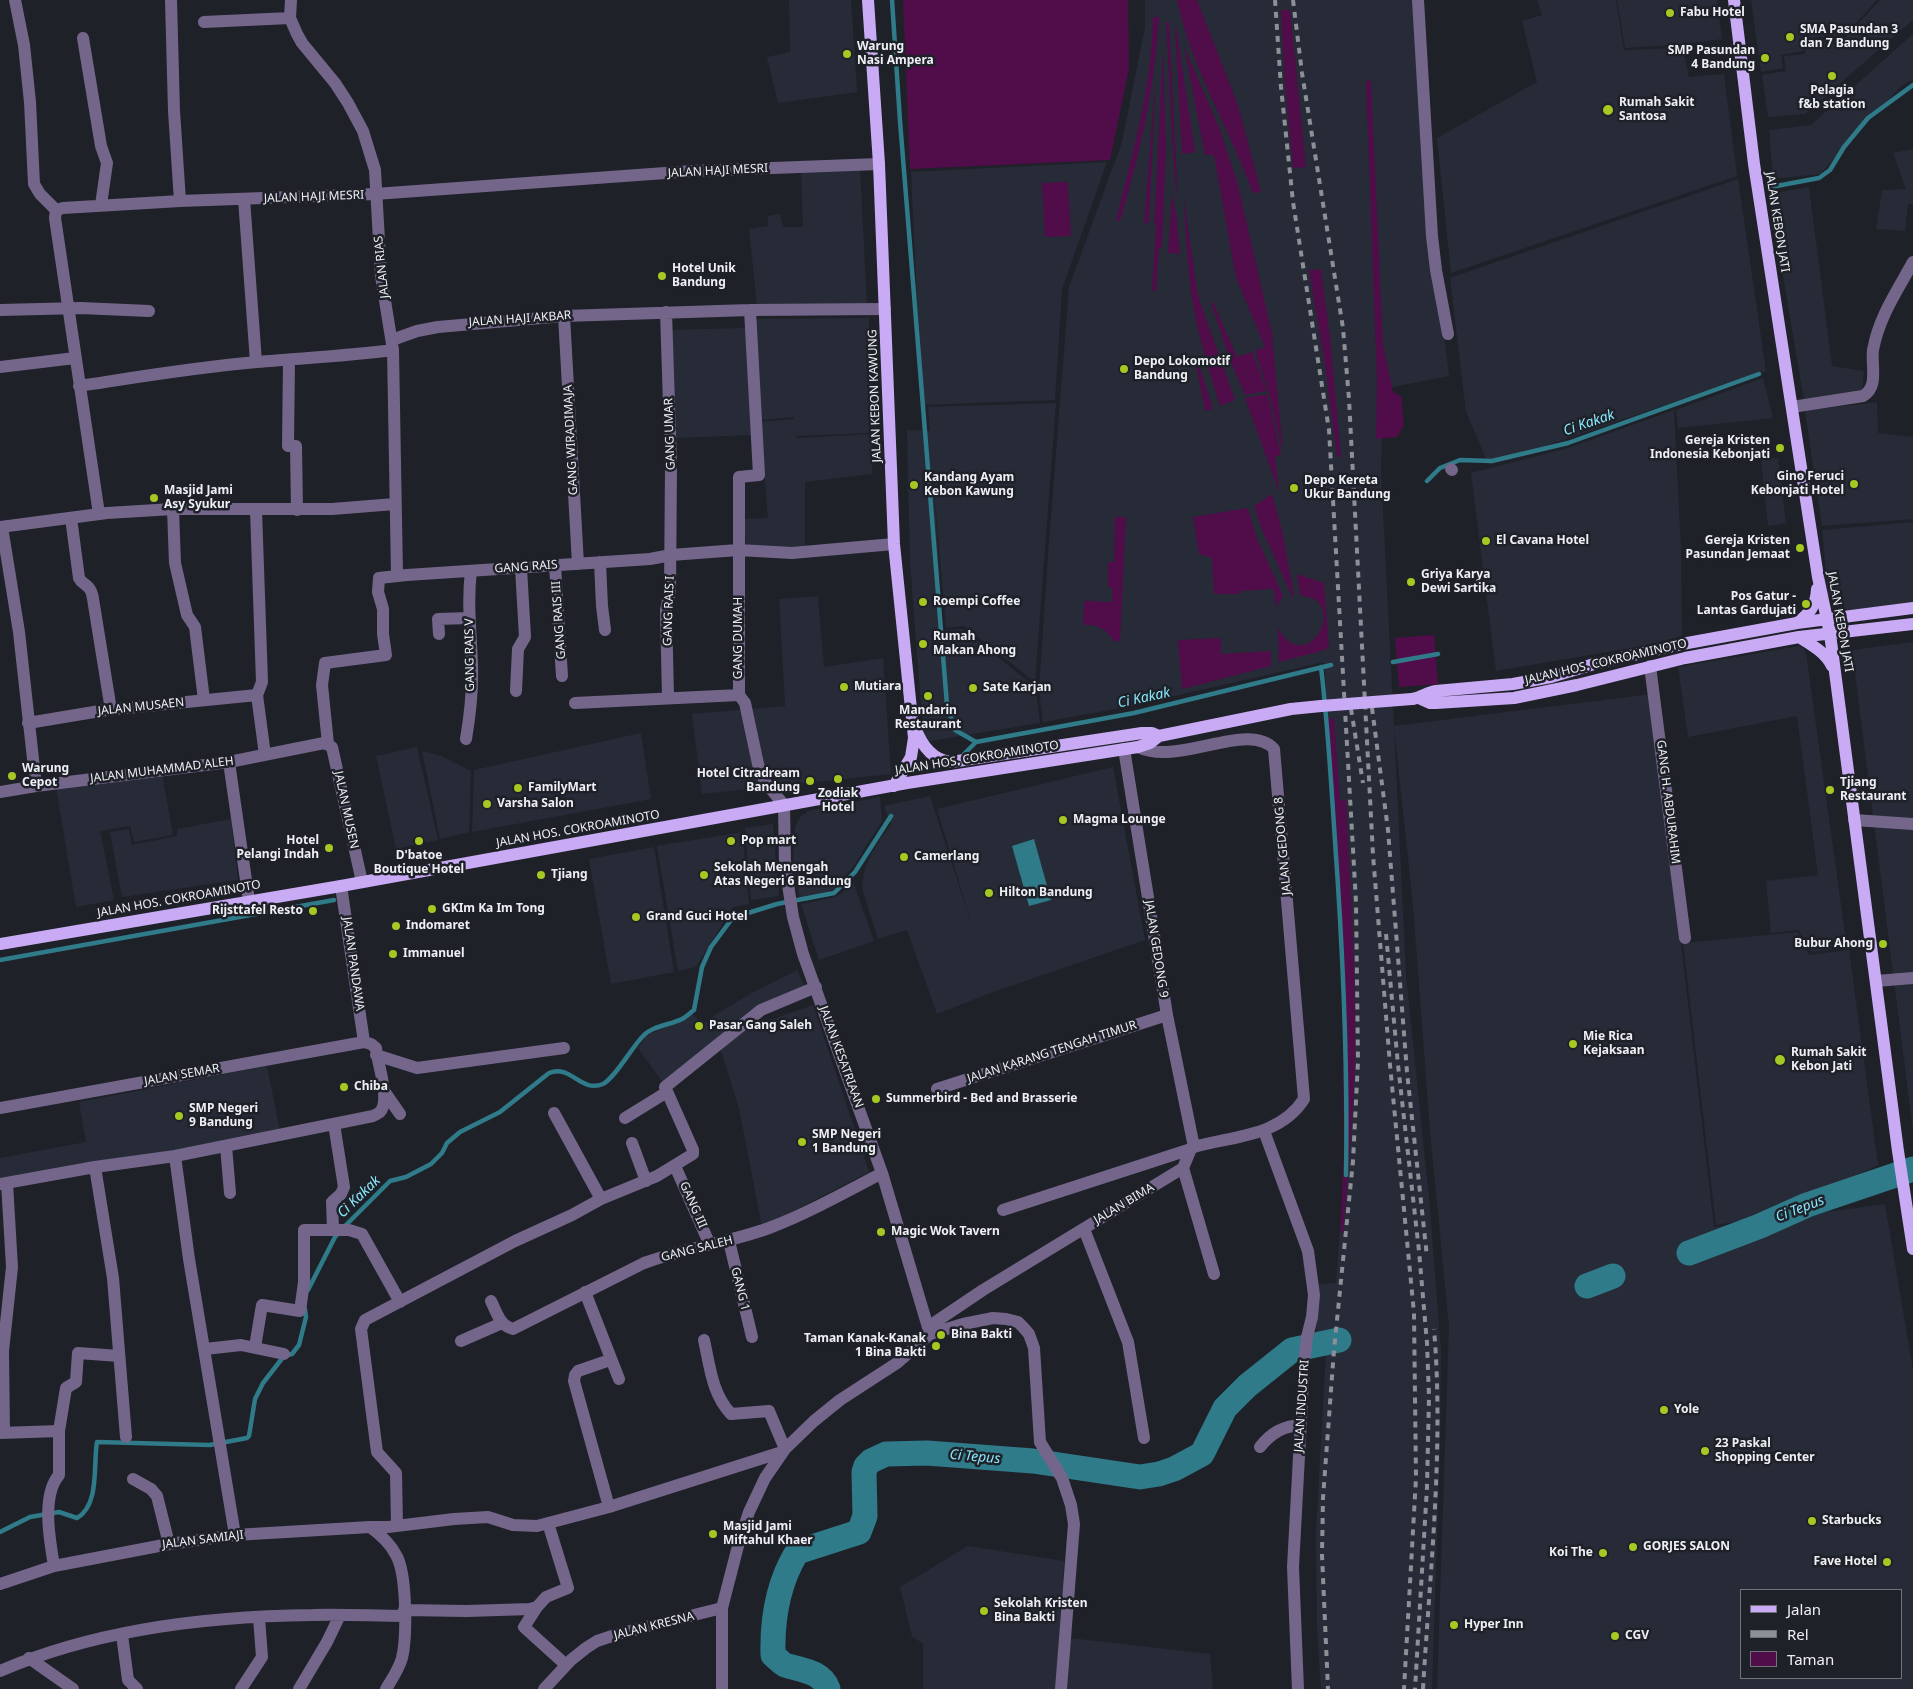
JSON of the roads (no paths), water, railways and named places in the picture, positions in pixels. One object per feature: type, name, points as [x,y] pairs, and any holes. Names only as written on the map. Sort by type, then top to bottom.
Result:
[{"type":"main road","name":"JALAN KEBON KAWUNG","points":[[868,0],[885,309],[894,544],[914,738],[911,757],[894,786]]},
{"type":"main road","name":"JALAN KEBON JATI","points":[[1734,0],[1754,164],[1818,578],[1830,634],[1898,1151],[1906,1179],[1913,1243]]},
{"type":"main road","points":[[1797,623],[1812,611],[1817,601],[1818,578]]},
{"type":"main road","name":"JALAN HOS. COKROAMINOTO","points":[[0,944],[341,886],[784,805],[1138,747],[1150,744],[1159,736],[1290,710],[1415,698],[1436,691],[1513,684],[1551,677],[1594,664],[1682,644],[1797,623],[1913,608]]},
{"type":"main road","name":"JALAN HOS. COKROAMINOTO","points":[[1415,698],[1436,703],[1514,698],[1650,666],[1799,637],[1913,624]]},
{"type":"main road","points":[[1799,637],[1828,658],[1835,670]]},
{"type":"main road","points":[[1594,664],[1598,679]]},
{"type":"main road","name":"JALAN HOS. COKROAMINOTO","points":[[912,720],[919,738],[931,754],[943,761],[966,760],[1142,733],[1152,733],[1159,736]]},
{"type":"street","points":[[15,0],[24,45],[30,102],[32,175],[34,184],[40,194],[56,210],[55,218],[79,386],[100,514]]},
{"type":"street","points":[[171,0],[174,111],[180,201]]},
{"type":"street","points":[[204,22],[290,18],[291,0]]},
{"type":"street","points":[[1418,0],[1432,236],[1436,270],[1448,334]]},
{"type":"street","name":"JALAN RIAS","points":[[290,18],[302,43],[335,83],[348,102],[363,131],[375,170],[381,276],[393,345]]},
{"type":"street","points":[[83,38],[101,146],[106,162],[101,205]]},
{"type":"street","name":"JALAN HAJI MESRI","points":[[56,210],[101,205],[180,201],[375,194],[693,171],[878,164]]},
{"type":"street","points":[[244,199],[256,362]]},
{"type":"street","points":[[1792,407],[1863,396],[1873,388],[1873,354],[1877,329],[1913,262]]},
{"type":"street","points":[[0,310],[68,308],[149,311]]},
{"type":"street","name":"JALAN HAJI AKBAR","points":[[79,386],[182,370],[256,362],[346,356],[393,345],[417,331],[438,327],[564,316],[750,310],[885,309]]},
{"type":"street","name":"GANG DUMAH","points":[[750,310],[758,475],[739,477],[739,695],[745,703],[758,764],[764,782],[784,805]]},
{"type":"street","name":"GANG UMAR","points":[[666,312],[671,466],[671,555]]},
{"type":"street","name":"GANG WIRADIMAJA","points":[[564,316],[578,564]]},
{"type":"street","points":[[393,345],[397,575]]},
{"type":"street","points":[[0,367],[75,358]]},
{"type":"street","points":[[289,360],[288,446],[296,446],[297,510]]},
{"type":"street","points":[[36,786],[19,632],[1,527],[100,514],[172,509],[297,510],[395,504]]},
{"type":"street","points":[[172,509],[175,563],[187,615],[195,627],[204,700]]},
{"type":"street","points":[[256,510],[262,682],[257,695],[265,755]]},
{"type":"street","points":[[71,518],[80,578],[82,584],[91,591],[94,605],[111,710]]},
{"type":"street","name":"GANG RAIS","points":[[326,744],[322,685],[326,663],[386,655],[383,634],[383,609],[378,592],[379,578],[397,575],[650,559],[671,555],[738,550],[792,553],[894,544]]},
{"type":"street","name":"GANG RAIS I","points":[[668,697],[666,610],[670,591],[671,555]]},
{"type":"street","points":[[600,562],[605,630]]},
{"type":"street","name":"GANG RAIS III","points":[[555,565],[562,676]]},
{"type":"street","points":[[516,691],[518,648],[525,638],[521,568]]},
{"type":"street","name":"GANG RAIS V","points":[[466,739],[470,715],[472,666],[468,594],[471,571]]},
{"type":"street","points":[[439,634],[438,619],[470,618]]},
{"type":"street","name":"GANG H. ABDURAHIM","points":[[1650,666],[1685,938]]},
{"type":"street","name":"JALAN MUSAEN","points":[[28,723],[111,710],[257,695]]},
{"type":"street","points":[[575,703],[739,695]]},
{"type":"street","name":"JALAN GEDONG 8","points":[[1138,747],[1148,752],[1158,753],[1250,738],[1268,742],[1274,749],[1304,1099],[1297,1110],[1290,1116],[1264,1131]]},
{"type":"street","name":"JALAN MUHAMMAD ALEH","points":[[0,792],[229,762],[326,744]]},
{"type":"street","name":"JALAN MUSEN","points":[[326,744],[332,747],[362,882]]},
{"type":"street","name":"JALAN GEDONG 9","points":[[1124,749],[1167,1015],[1192,1148]]},
{"type":"street","points":[[229,762],[249,901]]},
{"type":"street","name":"JALAN KESATRIAAN","points":[[784,805],[786,865],[792,917],[882,1173],[929,1331]]},
{"type":"street","points":[[1854,820],[1913,824]]},
{"type":"street","name":"JALAN PANDAWA","points":[[341,886],[364,1042]]},
{"type":"street","points":[[1876,982],[1913,978]]},
{"type":"street","points":[[397,1526],[396,1473],[377,1452],[361,1330],[365,1320],[515,1241],[572,1215],[601,1199],[646,1181],[693,1154],[665,1088],[668,1083],[761,1010],[816,987]]},
{"type":"street","name":"JALAN KARANG TENGAH TIMUR","points":[[937,1089],[1167,1015]]},
{"type":"street","points":[[59,1431],[2,1433],[3,1351],[12,1267],[3,1183],[94,1167],[175,1156],[373,1116],[380,1112],[383,1107],[384,1091],[376,1048],[364,1042]]},
{"type":"street","name":"JALAN SEMAR","points":[[0,1108],[364,1042]]},
{"type":"street","points":[[376,1055],[417,1068],[564,1048]]},
{"type":"street","points":[[384,1091],[400,1114]]},
{"type":"street","points":[[625,1118],[667,1092]]},
{"type":"street","points":[[554,1113],[601,1199]]},
{"type":"street","points":[[334,1124],[344,1187],[341,1194],[332,1202],[334,1229]]},
{"type":"street","points":[[1003,1210],[1192,1148],[1264,1131]]},
{"type":"street","name":"JALAN INDUSTRI","points":[[1264,1131],[1308,1251],[1314,1295],[1304,1364],[1293,1567],[1298,1689]]},
{"type":"street","points":[[632,1143],[646,1181]]},
{"type":"street","points":[[226,1146],[230,1193]]},
{"type":"street","points":[[1192,1148],[1183,1168],[1214,1274]]},
{"type":"street","points":[[175,1156],[189,1259],[235,1535]]},
{"type":"street","name":"GANG III","points":[[675,1166],[710,1245]]},
{"type":"street","points":[[94,1167],[113,1278],[126,1437]]},
{"type":"street","name":"JALAN BIMA","points":[[722,1689],[722,1608],[738,1546],[749,1512],[765,1478],[784,1451],[833,1405],[896,1363],[929,1331],[972,1297],[1183,1168]]},
{"type":"street","name":"GANG SALEH","points":[[461,1341],[508,1326],[585,1292],[644,1263],[729,1241],[770,1228],[882,1173]]},
{"type":"street","points":[[1084,1229],[1128,1342],[1144,1438]]},
{"type":"street","points":[[255,1347],[262,1305],[300,1311],[304,1282],[304,1230],[349,1230],[362,1234],[400,1302]]},
{"type":"street","name":"GANG 1","points":[[729,1241],[752,1337]]},
{"type":"street","points":[[585,1292],[619,1379]]},
{"type":"street","points":[[491,1302],[508,1326]]},
{"type":"street","points":[[929,1331],[993,1318],[1018,1322],[1029,1334],[1034,1348],[1040,1442],[1062,1478],[1071,1505],[1074,1524],[1061,1689]]},
{"type":"street","points":[[704,1340],[714,1387],[721,1404],[731,1414],[769,1411],[784,1451]]},
{"type":"street","points":[[205,1349],[241,1345],[284,1354]]},
{"type":"street","points":[[54,1566],[48,1523],[49,1504],[54,1480],[58,1475],[59,1431],[66,1388],[76,1382],[78,1353],[119,1356]]},
{"type":"street","points":[[609,1507],[574,1380],[578,1371],[610,1360]]},
{"type":"street","points":[[1260,1447],[1267,1439],[1281,1429],[1301,1425]]},
{"type":"street","name":"JALAN SAMIAJI","points":[[0,1584],[54,1566],[169,1544],[235,1535],[397,1526],[488,1517],[513,1525],[537,1526],[609,1507],[784,1451]]},
{"type":"street","points":[[133,1479],[151,1489],[157,1496],[169,1544]]},
{"type":"street","points":[[548,1523],[568,1588],[546,1597],[524,1627],[566,1665]]},
{"type":"street","points":[[370,1527],[384,1536],[397,1556],[402,1571],[405,1613],[401,1660],[386,1689]]},
{"type":"street","points":[[0,1671],[29,1658],[122,1635],[223,1620],[530,1609],[537,1607]]},
{"type":"street","name":"JALAN KRESNA","points":[[544,1689],[566,1665],[586,1648],[618,1634],[722,1608]]},
{"type":"street","points":[[299,1689],[327,1642],[340,1615]]},
{"type":"street","points":[[241,1689],[262,1657],[259,1618]]},
{"type":"street","points":[[122,1635],[128,1680],[137,1689]]},
{"type":"street","points":[[29,1658],[73,1689]]},
{"type":"water","points":[[1034,839],[1051,900],[1029,906],[1012,846]]},
{"type":"waterway","points":[[892,0],[947,705],[955,730],[976,742]]},
{"type":"waterway","name":"Ci Kakak","points":[[1771,187],[1819,178],[1830,170],[1844,147],[1868,118],[1913,85]]},
{"type":"waterway","name":"Ci Kakak","points":[[1427,481],[1440,468],[1460,460],[1492,461],[1568,443],[1759,374]]},
{"type":"waterway","name":"Ci Kakak","points":[[1393,662],[1438,654]]},
{"type":"waterway","name":"Ci Kakak","points":[[964,754],[976,742],[1134,713],[1331,665]]},
{"type":"waterway","points":[[1321,667],[1326,711],[1343,966],[1346,1050],[1346,1175]]},
{"type":"waterway","name":"Ci Kakak","points":[[344,1227],[390,1181],[406,1177],[431,1164],[442,1153],[447,1143],[460,1132],[500,1112],[549,1073],[563,1072],[588,1085],[595,1086],[608,1081],[647,1033],[682,1019],[694,1010],[702,967],[711,947],[731,920],[777,904],[834,893],[855,872],[891,816]]},
{"type":"waterway","points":[[0,960],[334,900]]},
{"type":"waterway","name":"Ci Tepus","points":[[1689,1253],[1760,1226],[1807,1205],[1913,1169]]},
{"type":"waterway","name":"Ci Kakak","points":[[308,1290],[335,1237],[339,1233]]},
{"type":"waterway","name":"Ci Tepus","points":[[1587,1286],[1613,1276]]},
{"type":"waterway","name":"Ci Kakak","points":[[0,1532],[30,1517],[59,1512],[77,1518],[84,1512],[92,1494],[97,1442],[210,1445],[247,1438],[249,1436],[255,1399],[263,1383],[284,1356],[292,1354],[299,1345],[306,1317],[305,1309]]},
{"type":"waterway","name":"Ci Tepus","points":[[828,1689],[821,1678],[804,1670],[785,1665],[773,1655],[775,1615],[785,1576],[797,1552],[859,1532],[865,1516],[864,1472],[866,1466],[871,1461],[886,1454],[927,1453],[1033,1461],[1140,1477],[1159,1474],[1174,1469],[1202,1454],[1225,1408],[1247,1386],[1292,1350],[1339,1340]]},
{"type":"railway","points":[[1275,0],[1281,87],[1293,202],[1329,430],[1356,902],[1358,1061],[1353,1161],[1334,1350],[1323,1498],[1322,1555],[1328,1689]]},
{"type":"railway","points":[[1293,0],[1302,73],[1343,328],[1349,399],[1373,855],[1390,1065],[1414,1313],[1416,1478],[1404,1689]]},
{"type":"railway","points":[[1372,708],[1388,830],[1407,1072],[1427,1257]]},
{"type":"railway","points":[[1351,709],[1363,783]]},
{"type":"railway","points":[[1386,934],[1427,1343],[1429,1397],[1427,1487],[1415,1689]]},
{"type":"railway","points":[[1423,1689],[1437,1464],[1437,1374],[1434,1329]]},
{"type":"place","name":"Fabu Hotel","points":[[1670,13]]},
{"type":"place","name":"SMA Pasundan 3 dan 7 Bandung","points":[[1790,37]]},
{"type":"place","name":"Warung Nasi Ampera","points":[[847,54]]},
{"type":"place","name":"SMP Pasundan 4 Bandung","points":[[1765,58]]},
{"type":"place","name":"Pelagia f&b station","points":[[1832,76]]},
{"type":"place","name":"Rumah Sakit Santosa","points":[[1608,110]]},
{"type":"place","name":"Hotel Unik Bandung","points":[[662,276]]},
{"type":"place","name":"Depo Lokomotif Bandung","points":[[1124,369]]},
{"type":"place","name":"Gereja Kristen Indonesia Kebonjati","points":[[1780,448]]},
{"type":"place","name":"Gino Feruci Kebonjati Hotel","points":[[1854,484]]},
{"type":"place","name":"Kandang Ayam Kebon Kawung","points":[[914,485]]},
{"type":"place","name":"Depo Kereta Ukur Bandung","points":[[1294,488]]},
{"type":"place","name":"Masjid Jami Asy Syukur","points":[[154,498]]},
{"type":"place","name":"El Cavana Hotel","points":[[1486,541]]},
{"type":"place","name":"Gereja Kristen Pasundan Jemaat","points":[[1800,548]]},
{"type":"place","name":"Griya Karya Dewi Sartika","points":[[1411,582]]},
{"type":"place","name":"Roempi Coffee","points":[[923,602]]},
{"type":"place","name":"Pos Gatur - Lantas Gardujati","points":[[1806,604]]},
{"type":"place","name":"Rumah Makan Ahong","points":[[923,644]]},
{"type":"place","name":"Mutiara","points":[[844,687]]},
{"type":"place","name":"Sate Karjan","points":[[973,688]]},
{"type":"place","name":"Mandarin Restaurant","points":[[928,696]]},
{"type":"place","name":"Warung Cepot","points":[[12,776]]},
{"type":"place","name":"Zodiak Hotel","points":[[838,779]]},
{"type":"place","name":"Hotel Citradream Bandung","points":[[810,781]]},
{"type":"place","name":"FamilyMart","points":[[518,788]]},
{"type":"place","name":"Tjiang Restaurant","points":[[1830,790]]},
{"type":"place","name":"Varsha Salon","points":[[487,804]]},
{"type":"place","name":"Magma Lounge","points":[[1063,820]]},
{"type":"place","name":"D'batoe Boutique Hotel","points":[[419,841]]},
{"type":"place","name":"Pop mart","points":[[731,841]]},
{"type":"place","name":"Hotel Pelangi Indah","points":[[329,848]]},
{"type":"place","name":"Camerlang","points":[[904,857]]},
{"type":"place","name":"Tjiang","points":[[541,875]]},
{"type":"place","name":"Sekolah Menengah Atas Negeri 6 Bandung","points":[[704,875]]},
{"type":"place","name":"Hilton Bandung","points":[[989,893]]},
{"type":"place","name":"GKIm Ka Im Tong","points":[[432,909]]},
{"type":"place","name":"Rijsttafel Resto","points":[[313,911]]},
{"type":"place","name":"Grand Guci Hotel","points":[[636,917]]},
{"type":"place","name":"Indomaret","points":[[396,926]]},
{"type":"place","name":"Bubur Ahong","points":[[1883,944]]},
{"type":"place","name":"Immanuel","points":[[393,954]]},
{"type":"place","name":"Pasar Gang Saleh","points":[[699,1026]]},
{"type":"place","name":"Mie Rica Kejaksaan","points":[[1573,1044]]},
{"type":"place","name":"Rumah Sakit Kebon Jati","points":[[1780,1060]]},
{"type":"place","name":"Chiba","points":[[344,1087]]},
{"type":"place","name":"Summerbird - Bed and Brasserie","points":[[876,1099]]},
{"type":"place","name":"SMP Negeri 9 Bandung","points":[[179,1116]]},
{"type":"place","name":"SMP Negeri 1 Bandung","points":[[802,1142]]},
{"type":"place","name":"Magic Wok Tavern","points":[[881,1232]]},
{"type":"place","name":"Bina Bakti","points":[[941,1335]]},
{"type":"place","name":"Taman Kanak-Kanak 1 Bina Bakti","points":[[936,1346]]},
{"type":"place","name":"Yole","points":[[1664,1410]]},
{"type":"place","name":"23 Paskal Shopping Center","points":[[1705,1451]]},
{"type":"place","name":"Starbucks","points":[[1812,1521]]},
{"type":"place","name":"Masjid Jami Miftahul Khaer","points":[[713,1534]]},
{"type":"place","name":"GORJES SALON","points":[[1633,1547]]},
{"type":"place","name":"Koi The","points":[[1603,1553]]},
{"type":"place","name":"Fave Hotel","points":[[1887,1562]]},
{"type":"place","name":"Sekolah Kristen Bina Bakti","points":[[984,1611]]},
{"type":"place","name":"Hyper Inn","points":[[1454,1625]]},
{"type":"place","name":"CGV","points":[[1615,1636]]}]
